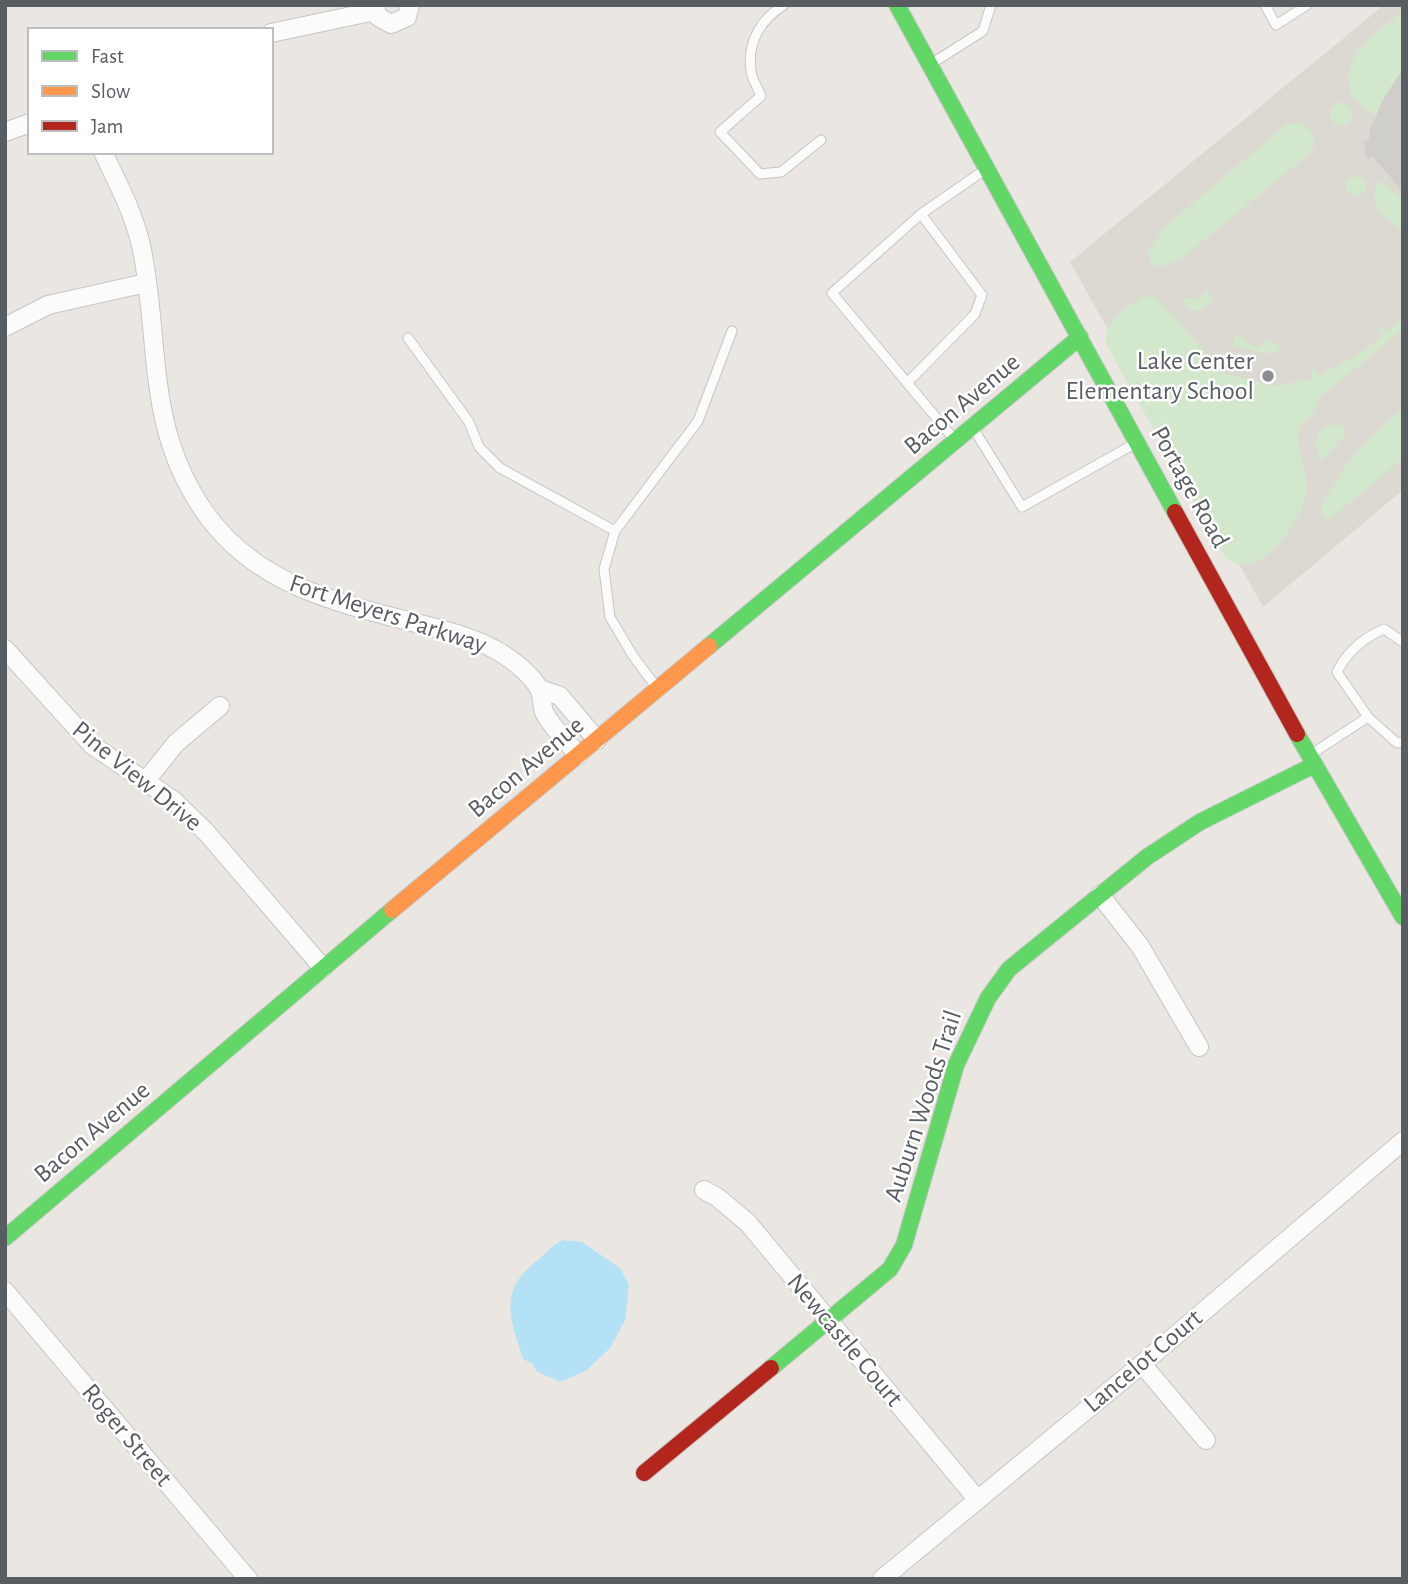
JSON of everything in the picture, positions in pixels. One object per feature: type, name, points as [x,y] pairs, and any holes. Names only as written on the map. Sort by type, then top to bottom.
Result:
[{"type":"street","points":[[273,33],[375,8],[386,23],[397,23],[407,17],[410,5]]},
{"type":"street","name":"Portage Road","points":[[897,5],[1311,761],[1403,917]]},
{"type":"street","points":[[5,132],[28,124]]},
{"type":"street","name":"Fort Meyers Parkway","points":[[104,154],[132,214],[146,283],[165,430],[186,482],[207,515],[262,569],[291,586],[334,602],[466,636],[501,653],[524,671],[540,689],[560,696],[597,740]]},
{"type":"street","points":[[5,327],[48,305],[146,283]]},
{"type":"street","name":"Bacon Avenue","points":[[5,1238],[323,968],[1080,337]]},
{"type":"street","name":"Pine View Drive","points":[[5,649],[92,745],[173,800],[206,832],[323,968]]},
{"type":"street","name":"Fort Meyers Parkway","points":[[540,689],[544,713],[578,755]]},
{"type":"street","points":[[145,782],[176,743],[219,706]]},
{"type":"street","name":"Auburn Woods Trail","points":[[644,1473],[890,1269],[904,1245],[966,1037],[991,991],[1009,969],[1147,857],[1200,822],[1311,761]]},
{"type":"street","points":[[1100,895],[1140,946],[1199,1047]]},
{"type":"street","name":"Lancelot Court","points":[[882,1579],[1142,1364],[1403,1141]]},
{"type":"street","name":"Newcastle Court","points":[[704,1190],[718,1197],[748,1223],[977,1499]]},
{"type":"street","name":"Roger Street","points":[[5,1291],[248,1579]]},
{"type":"street","points":[[1142,1364],[1206,1440]]},
{"type":"lane","points":[[784,5],[758,27],[752,49],[750,72],[761,96],[720,132],[760,174],[780,172],[821,140]]},
{"type":"lane","points":[[930,65],[983,31],[991,5]]},
{"type":"lane","points":[[1265,5],[1276,25],[1307,5]]},
{"type":"lane","points":[[956,441],[832,293],[921,214],[987,168]]},
{"type":"lane","points":[[907,383],[975,314],[982,295],[921,214]]},
{"type":"lane","points":[[658,689],[633,656],[610,617],[604,569],[615,531],[698,421],[732,331]]},
{"type":"lane","points":[[408,338],[469,422],[479,447],[500,468],[615,531]]},
{"type":"lane","points":[[972,427],[1022,507],[1138,442]]},
{"type":"lane","points":[[1403,642],[1384,629],[1358,645],[1343,659],[1337,673],[1368,717],[1398,743],[1403,742]]},
{"type":"lane","points":[[1311,761],[1368,717]]},
{"type":"shaded area","name":"Lake Center Elementary School","points":[[1384,5],[1403,5],[1403,490],[1263,607],[1070,262]]},
{"type":"green space","points":[[1403,11],[1403,73],[1376,117],[1352,97],[1350,69],[1354,57],[1370,37]]},
{"type":"green space","points":[[1341,103],[1351,110],[1352,114],[1345,124],[1341,125],[1331,118],[1330,114],[1337,104]]},
{"type":"green space","points":[[1301,122],[1314,136],[1314,147],[1310,153],[1184,257],[1165,266],[1151,264],[1148,253],[1162,229],[1286,125]]},
{"type":"green space","points":[[1352,176],[1360,176],[1366,186],[1360,196],[1352,196],[1346,190],[1346,182]]},
{"type":"green space","points":[[1379,180],[1403,199],[1403,230],[1379,210],[1375,196]]},
{"type":"green space","points":[[1207,289],[1213,300],[1201,310],[1192,311],[1182,301],[1184,298],[1199,299]]},
{"type":"green space","points":[[1144,296],[1154,297],[1159,301],[1215,363],[1216,371],[1274,386],[1312,379],[1312,366],[1319,376],[1364,351],[1382,336],[1377,324],[1387,332],[1403,319],[1403,329],[1318,399],[1315,412],[1300,427],[1298,445],[1307,482],[1304,502],[1289,532],[1277,546],[1251,563],[1238,564],[1225,557],[1106,344],[1106,336],[1112,322]]},
{"type":"green space","points":[[1236,334],[1258,348],[1267,339],[1279,347],[1279,352],[1261,353],[1233,345]]},
{"type":"green space","points":[[1403,409],[1403,459],[1331,518],[1324,518],[1321,510],[1345,467],[1377,431]]},
{"type":"green space","points":[[1334,424],[1343,427],[1346,434],[1322,461],[1317,449],[1317,438],[1322,429]]},
{"type":"water","points":[[563,1240],[582,1242],[620,1268],[629,1285],[625,1320],[610,1348],[587,1370],[560,1382],[536,1371],[533,1364],[523,1359],[510,1308],[515,1286],[522,1275]]},
{"type":"building","points":[[1403,69],[1403,192],[1373,157],[1366,159],[1364,141],[1369,141],[1370,130],[1383,99]]},
{"type":"traffic: fast","points":[[897,5],[1175,512]]},
{"type":"traffic: fast","points":[[709,646],[1080,337]]},
{"type":"traffic: fast","points":[[1297,734],[1403,917]]},
{"type":"traffic: fast","points":[[771,1368],[890,1269],[904,1245],[956,1065],[988,998],[1009,969],[1147,857],[1200,822],[1314,765]]},
{"type":"traffic: fast","points":[[5,1238],[392,910]]},
{"type":"traffic: slow","points":[[392,910],[709,646]]},
{"type":"traffic: jam","points":[[1175,512],[1297,734]]},
{"type":"traffic: jam","points":[[644,1473],[771,1368]]},
{"type":"place","name":"Lake Center Elementary School","points":[[1268,376]]}]
